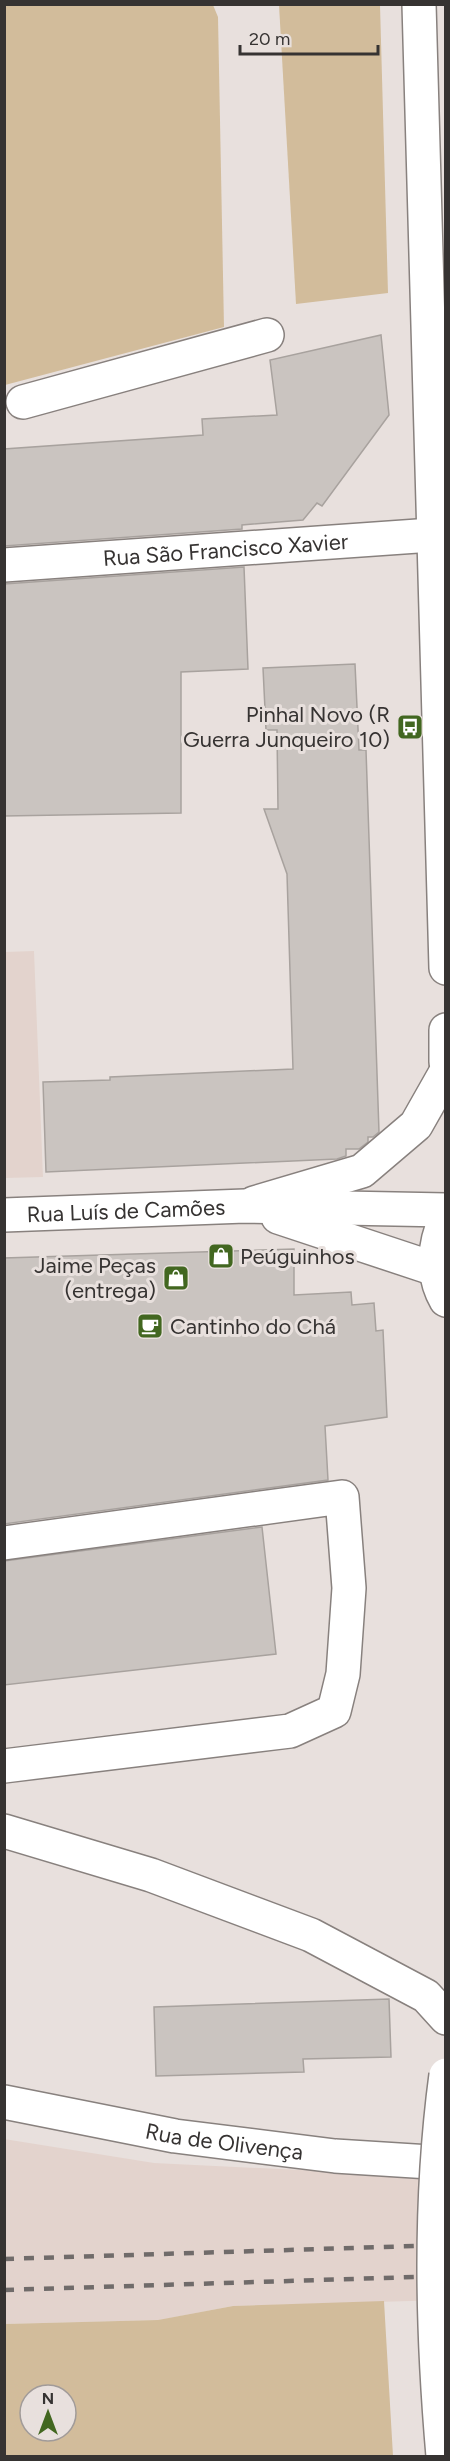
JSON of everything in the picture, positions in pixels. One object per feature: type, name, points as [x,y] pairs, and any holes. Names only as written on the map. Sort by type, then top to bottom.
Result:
[{"type":"street","points":[[419,4],[435,302],[446,968]]},
{"type":"street","points":[[23,402],[267,334]]},
{"type":"street","name":"Rua São Francisco Xavier","points":[[4,565],[440,534]]},
{"type":"street","points":[[446,1029],[446,1062]]},
{"type":"street","points":[[245,1206],[362,1171],[416,1125],[446,1072]]},
{"type":"street","points":[[245,1206],[446,1210]]},
{"type":"street","points":[[245,1206],[435,1269]]},
{"type":"street","name":"Rua Luís de Camões","points":[[4,1215],[245,1206]]},
{"type":"street","points":[[446,1218],[437,1238],[435,1269],[441,1293],[446,1300]]},
{"type":"street","points":[[4,1543],[342,1497],[349,1588],[343,1674],[334,1711],[290,1731],[4,1766]]},
{"type":"street","points":[[4,1830],[151,1875],[311,1935],[426,1996],[446,2018]]},
{"type":"street","points":[[443,2457],[433,2291],[435,2193],[446,2075]]},
{"type":"street","name":"Rua de Olivença","points":[[4,2102],[176,2136],[335,2156],[446,2163]]},
{"type":"shaded area","points":[[5,4],[213,5],[218,17],[224,327],[5,385]]},
{"type":"shaded area","points":[[279,5],[380,5],[388,293],[296,304]]},
{"type":"shaded area","points":[[34,951],[43,1177],[5,1178],[5,952]]},
{"type":"shaded area","points":[[4,2139],[154,2163],[445,2177],[445,2300],[233,2306],[159,2320],[5,2324]]},
{"type":"shaded area","points":[[384,2301],[393,2456],[5,2456],[5,2324],[158,2320],[233,2306]]},
{"type":"building","points":[[381,335],[389,415],[322,506],[317,503],[303,520],[242,525],[242,529],[4,546],[4,449],[203,435],[202,419],[277,415],[270,360]]},
{"type":"building","points":[[244,567],[248,669],[181,672],[181,813],[4,816],[4,584]]},
{"type":"building","points":[[355,664],[359,750],[366,750],[379,1132],[373,1137],[368,1137],[368,1142],[359,1149],[346,1149],[346,1156],[337,1159],[46,1172],[43,1082],[293,1069],[287,874],[264,809],[278,809],[277,730],[266,730],[263,668]]},
{"type":"building","points":[[294,1249],[294,1295],[351,1292],[352,1305],[374,1303],[376,1331],[383,1330],[387,1417],[325,1426],[328,1480],[4,1524],[4,1258]]},
{"type":"building","points":[[262,1527],[276,1654],[4,1685],[4,1561]]},
{"type":"building","points":[[389,1999],[391,2057],[303,2059],[304,2072],[156,2076],[154,2007]]},
{"type":"railway","points":[[4,2259],[446,2245]]},
{"type":"railway","points":[[4,2290],[446,2276]]},
{"type":"place","name":"Pinhal Novo (R Guerra Junqueiro 10)","points":[[410,727]]},
{"type":"place","name":"Peúguinhos","points":[[221,1256]]},
{"type":"place","name":"Jaime Peças (entrega)","points":[[176,1278]]},
{"type":"place","name":"Cantinho do Chá","points":[[150,1326]]}]
